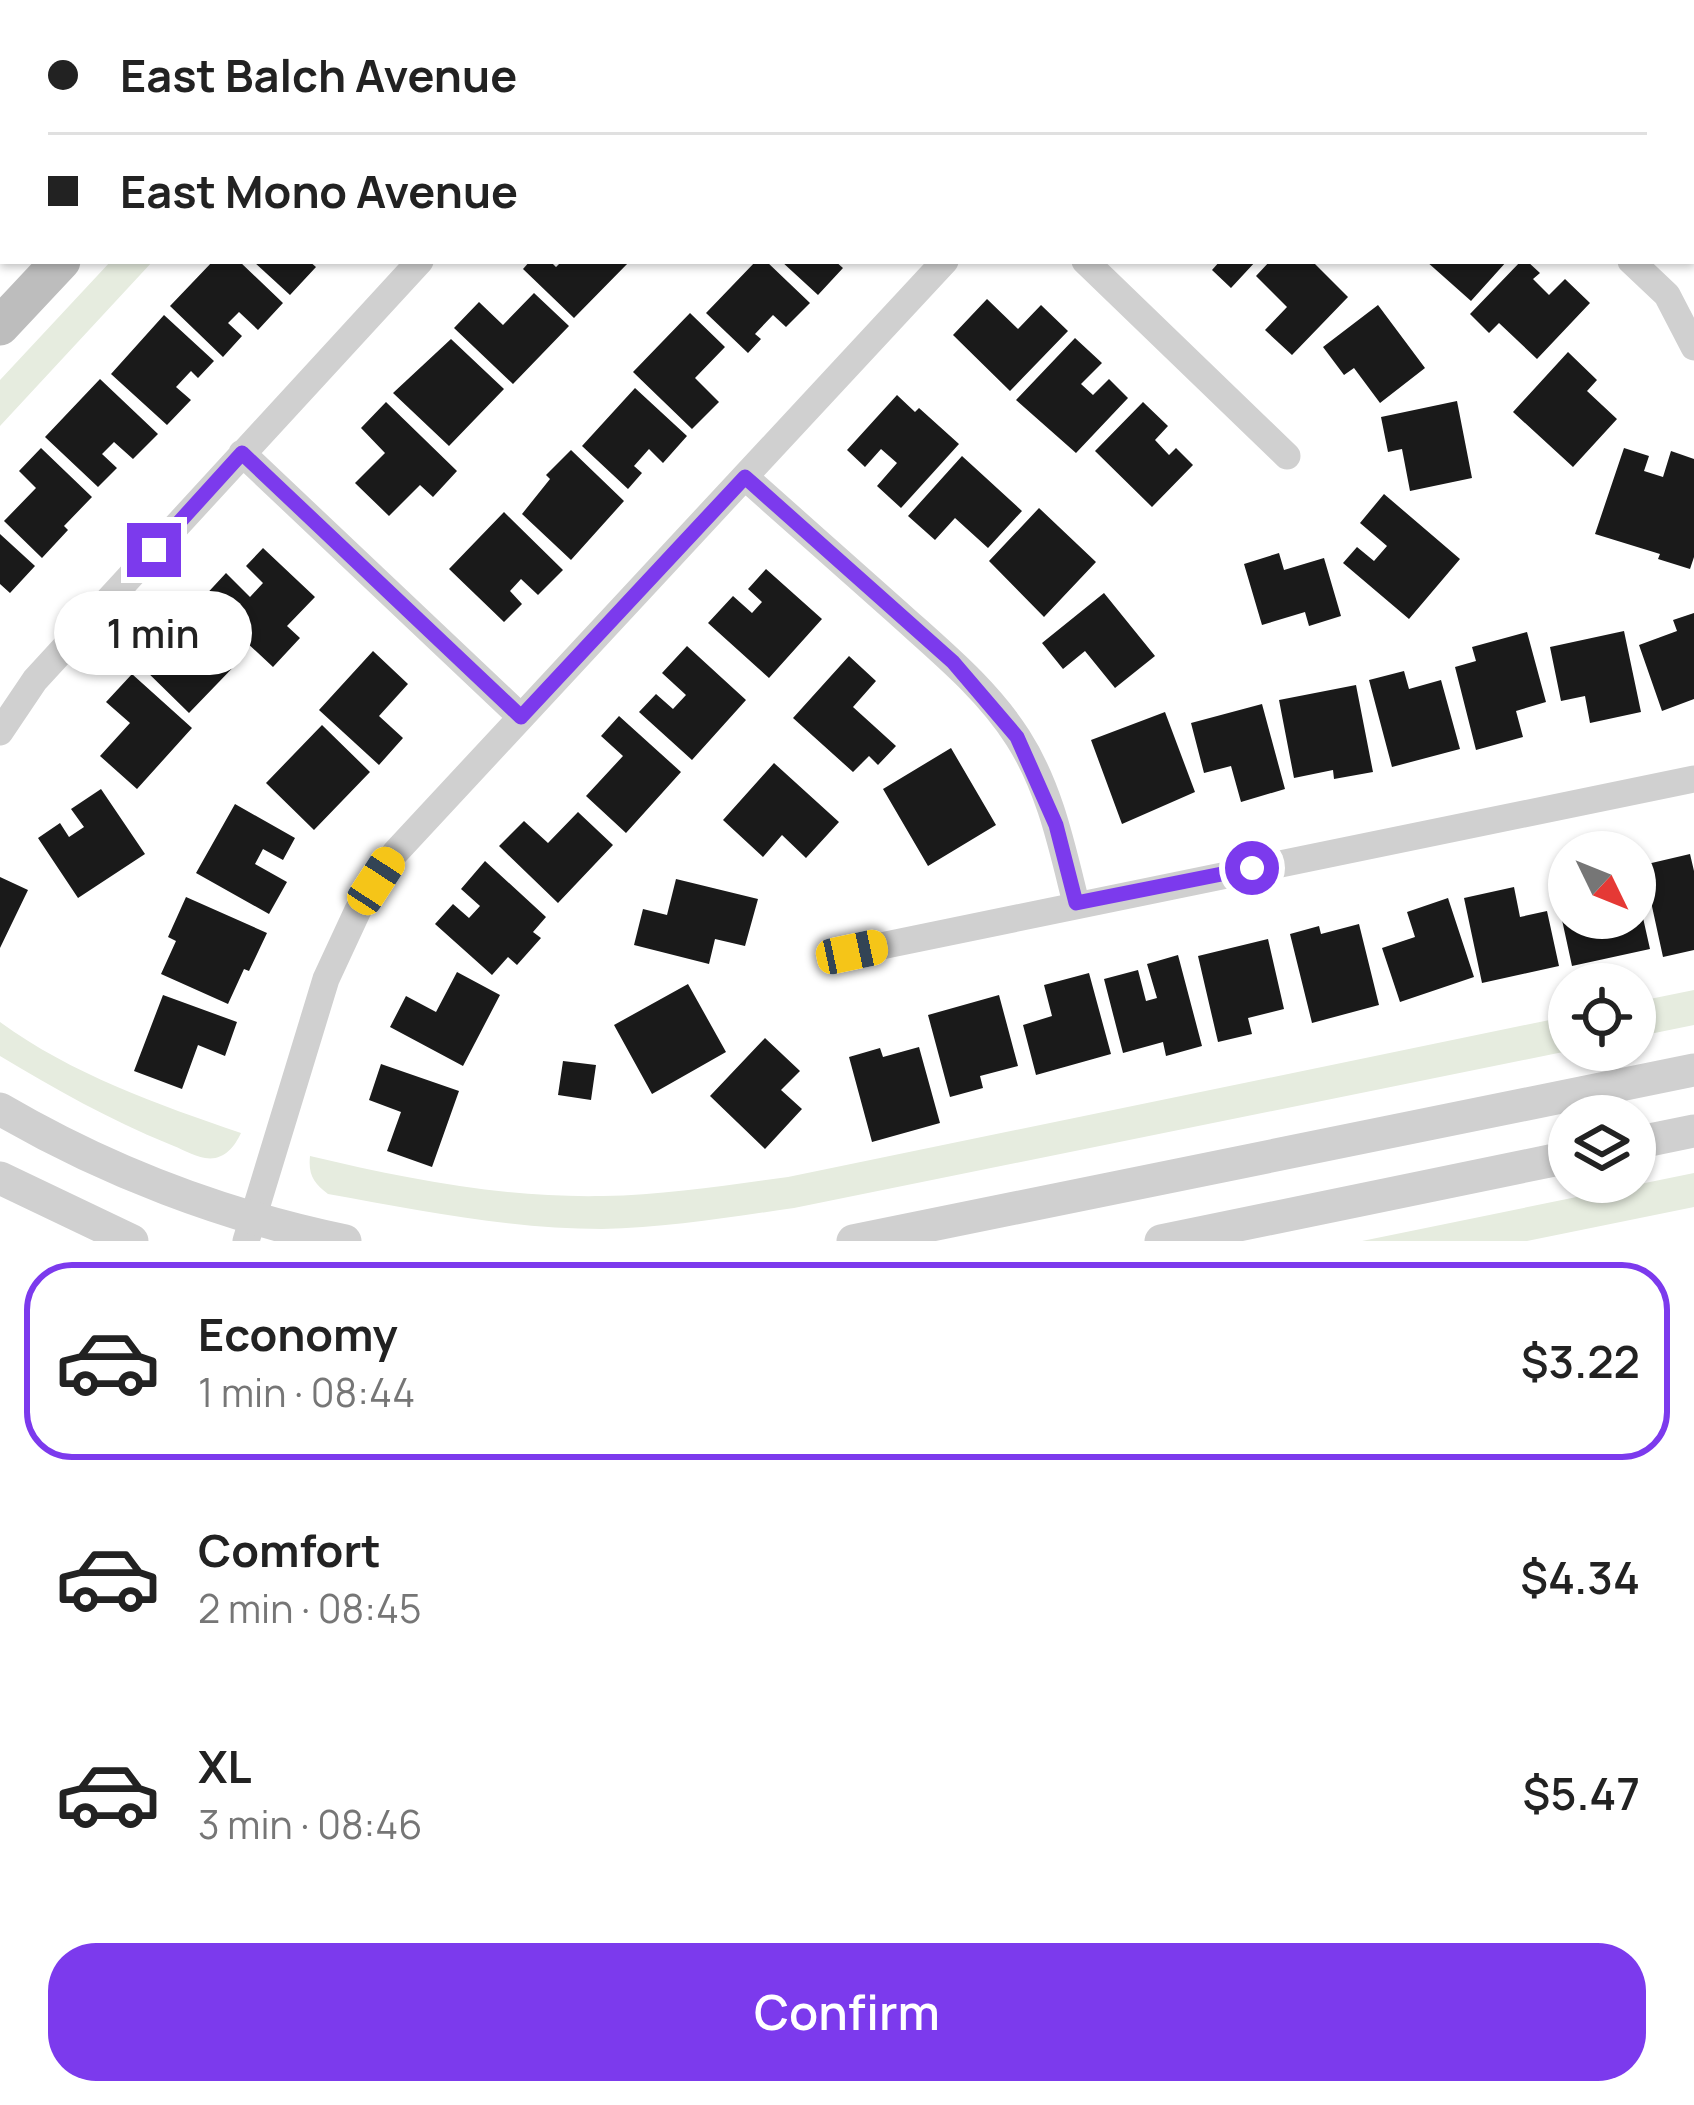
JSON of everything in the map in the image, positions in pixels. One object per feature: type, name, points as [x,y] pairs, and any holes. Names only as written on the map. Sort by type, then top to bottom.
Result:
[{"type":"main road","points":[[0,326],[58,264]]},
{"type":"street","points":[[0,732],[35,680],[417,264]]},
{"type":"street","points":[[249,1230],[326,979],[358,910],[395,853],[942,264]]},
{"type":"street","points":[[1087,264],[1287,456]]},
{"type":"street","points":[[1634,264],[1666,295],[1694,347]]},
{"type":"street","points":[[242,453],[521,717]]},
{"type":"street","points":[[745,477],[953,662],[1017,737],[1056,825],[1076,903]]},
{"type":"street","points":[[852,952],[1694,779]]},
{"type":"street","points":[[854,1241],[1694,1070]]},
{"type":"street","points":[[0,1108],[249,1230],[345,1241]]},
{"type":"street","points":[[1656,1139],[1694,1131]]},
{"type":"street","points":[[1161,1241],[1238,1233],[1548,1162]]},
{"type":"street","points":[[0,1178],[132,1241]]},
{"type":"shaded area","points":[[108,264],[150,264],[0,426],[0,380]]},
{"type":"shaded area","points":[[1694,990],[1694,1025],[1656,1033],[1656,998]]},
{"type":"shaded area","points":[[1548,1020],[1548,1055],[794,1208],[698,1222],[602,1229],[464,1218],[328,1194],[316,1182],[310,1156],[419,1179],[529,1194],[649,1194],[788,1177]]},
{"type":"shaded area","points":[[0,1022],[86,1073],[241,1133],[227,1152],[205,1158],[125,1125],[0,1056]]},
{"type":"shaded area","points":[[1694,1173],[1694,1207],[1527,1241],[1362,1241],[1548,1203],[1656,1203],[1656,1181]]},
{"type":"building","points":[[210,264],[242,264],[283,303],[258,330],[239,312],[228,323],[242,336],[223,357],[170,306]]},
{"type":"building","points":[[256,264],[316,267],[290,295]]},
{"type":"building","points":[[527,264],[627,264],[574,318],[523,269]]},
{"type":"building","points":[[753,264],[769,264],[810,303],[786,327],[773,315],[755,334],[761,339],[748,353],[706,313]]},
{"type":"building","points":[[784,264],[838,264],[843,268],[818,295]]},
{"type":"building","points":[[1217,264],[1253,264],[1231,288],[1212,270]]},
{"type":"building","points":[[1267,264],[1315,264],[1348,297],[1292,355],[1265,330],[1287,307],[1256,276]]},
{"type":"building","points":[[1429,264],[1504,264],[1471,301]]},
{"type":"building","points":[[1518,264],[1530,264],[1540,273],[1533,279],[1549,295],[1565,279],[1590,303],[1537,359],[1499,323],[1489,333],[1470,314]]},
{"type":"building","points":[[534,293],[569,326],[513,384],[454,328],[479,302],[503,325]]},
{"type":"building","points":[[987,299],[1018,329],[1041,305],[1068,331],[1010,391],[953,335]]},
{"type":"building","points":[[1378,305],[1425,368],[1380,403],[1354,368],[1344,375],[1323,347]]},
{"type":"building","points":[[690,313],[725,347],[695,378],[719,402],[692,429],[633,372]]},
{"type":"building","points":[[164,315],[214,361],[198,378],[191,371],[176,387],[191,400],[167,425],[111,374]]},
{"type":"building","points":[[1075,338],[1102,363],[1081,384],[1093,395],[1109,379],[1128,398],[1076,453],[1016,400]]},
{"type":"building","points":[[451,339],[504,389],[449,446],[393,393]]},
{"type":"building","points":[[1568,352],[1597,380],[1587,391],[1617,419],[1573,467],[1513,412]]},
{"type":"building","points":[[100,379],[158,434],[133,459],[114,442],[102,454],[117,468],[98,487],[45,437]]},
{"type":"building","points":[[635,388],[687,436],[663,463],[649,449],[634,466],[642,473],[628,489],[582,446]]},
{"type":"building","points":[[897,395],[959,444],[901,508],[877,486],[897,463],[881,449],[865,467],[847,450]]},
{"type":"building","points":[[1457,401],[1472,478],[1410,491],[1402,449],[1388,452],[1381,417]]},
{"type":"building","points":[[386,402],[457,471],[433,497],[420,485],[389,516],[355,483],[385,453],[361,428]]},
{"type":"building","points":[[1143,402],[1168,426],[1155,440],[1169,455],[1176,448],[1193,465],[1152,507],[1095,451]]},
{"type":"building","points":[[41,448],[92,497],[42,558],[4,521],[36,488],[19,471]]},
{"type":"building","points":[[1624,448],[1649,456],[1644,471],[1663,477],[1671,451],[1694,459],[1690,569],[1658,559],[1660,554],[1595,534]]},
{"type":"building","points":[[571,450],[624,501],[571,560],[522,514],[550,479],[546,475]]},
{"type":"building","points":[[962,456],[1022,511],[988,548],[955,518],[935,540],[908,516]]},
{"type":"building","points":[[1384,494],[1460,559],[1409,619],[1343,563],[1357,547],[1374,561],[1387,546],[1360,523]]},
{"type":"building","points":[[1039,508],[1096,562],[1044,617],[989,561]]},
{"type":"building","points":[[504,512],[563,570],[538,595],[521,579],[510,591],[522,604],[504,622],[449,569]]},
{"type":"building","points":[[0,534],[35,566],[10,593],[0,584]]},
{"type":"building","points":[[263,548],[315,597],[287,626],[300,638],[273,667],[201,600],[226,573],[250,597],[263,583],[246,566]]},
{"type":"building","points":[[1279,553],[1284,570],[1324,558],[1341,616],[1309,626],[1305,612],[1262,625],[1244,564]]},
{"type":"building","points":[[766,569],[822,619],[769,678],[708,623],[733,596],[752,613],[762,602],[748,589]]},
{"type":"building","points":[[1104,593],[1155,656],[1115,688],[1085,651],[1063,669],[1042,643]]},
{"type":"building","points":[[1694,613],[1694,699],[1662,711],[1639,645],[1677,631],[1673,620]]},
{"type":"building","points":[[201,614],[244,656],[189,713],[139,664],[163,640],[177,654],[193,638],[185,631]]},
{"type":"building","points":[[1624,631],[1641,712],[1590,723],[1585,696],[1561,701],[1550,647]]},
{"type":"building","points":[[1527,632],[1546,702],[1516,711],[1523,737],[1476,750],[1455,667],[1476,661],[1472,647]]},
{"type":"building","points":[[687,646],[746,700],[692,760],[639,712],[656,694],[673,709],[686,695],[662,673]]},
{"type":"building","points":[[373,651],[408,684],[379,716],[403,738],[379,765],[319,710]]},
{"type":"building","points":[[849,656],[876,681],[853,707],[896,746],[878,765],[869,756],[853,772],[793,718]]},
{"type":"building","points":[[1404,671],[1409,689],[1441,680],[1460,749],[1392,767],[1369,680]]},
{"type":"building","points":[[132,674],[192,728],[137,789],[100,756],[130,723],[106,702]]},
{"type":"building","points":[[1356,685],[1373,772],[1334,779],[1333,770],[1294,778],[1279,700]]},
{"type":"building","points":[[1262,704],[1285,789],[1241,802],[1231,766],[1204,773],[1191,723]]},
{"type":"building","points":[[1165,712],[1195,792],[1122,824],[1091,740]]},
{"type":"building","points":[[619,716],[681,772],[626,833],[586,796],[623,756],[601,736]]},
{"type":"building","points":[[322,725],[370,772],[314,830],[266,783]]},
{"type":"building","points":[[951,748],[996,825],[928,866],[883,789]]},
{"type":"building","points":[[774,763],[839,822],[806,858],[782,835],[763,857],[723,820]]},
{"type":"building","points":[[101,789],[145,854],[78,898],[38,838],[60,823],[69,837],[84,827],[71,809]]},
{"type":"building","points":[[235,804],[295,838],[283,860],[263,849],[255,864],[287,882],[269,914],[196,873]]},
{"type":"building","points":[[578,812],[613,845],[558,903],[499,846],[524,821],[548,843]]},
{"type":"building","points":[[1690,854],[1694,950],[1663,957],[1656,925],[1656,862]]},
{"type":"building","points":[[485,861],[546,917],[533,932],[541,938],[517,965],[508,957],[492,975],[435,924],[453,904],[469,918],[480,906],[461,889]]},
{"type":"building","points":[[0,877],[28,890],[0,948]]},
{"type":"building","points":[[676,879],[758,899],[745,946],[715,939],[709,964],[634,945],[643,909],[667,915]]},
{"type":"building","points":[[1514,887],[1520,917],[1547,911],[1548,939],[1553,939],[1558,963],[1482,983],[1464,898]]},
{"type":"building","points":[[186,897],[267,933],[228,1004],[161,974],[176,941],[168,937]]},
{"type":"building","points":[[1448,898],[1474,977],[1400,1002],[1382,948],[1415,937],[1407,912]]},
{"type":"building","points":[[1359,924],[1379,1005],[1312,1023],[1290,934],[1319,926],[1321,934]]},
{"type":"building","points":[[1268,939],[1284,1009],[1248,1018],[1252,1034],[1218,1042],[1198,956]]},
{"type":"building","points":[[1566,939],[1648,939],[1650,949],[1571,963]]},
{"type":"building","points":[[1178,955],[1202,1046],[1166,1056],[1163,1042],[1123,1053],[1104,979],[1138,970],[1146,1001],[1157,998],[1147,964]]},
{"type":"building","points":[[457,972],[500,995],[463,1066],[390,1027],[406,996],[436,1012]]},
{"type":"building","points":[[1089,973],[1111,1054],[1036,1075],[1023,1025],[1052,1016],[1044,985]]},
{"type":"building","points":[[688,984],[726,1052],[652,1094],[614,1025]]},
{"type":"building","points":[[163,995],[237,1022],[225,1056],[198,1045],[182,1089],[134,1071]]},
{"type":"building","points":[[999,995],[1018,1066],[980,1076],[983,1088],[950,1097],[928,1015]]},
{"type":"building","points":[[765,1038],[800,1071],[781,1090],[802,1109],[765,1149],[710,1096]]},
{"type":"building","points":[[919,1047],[940,1123],[872,1142],[849,1057],[880,1048],[883,1057]]},
{"type":"building","points":[[563,1061],[596,1065],[591,1100],[558,1095]]},
{"type":"building","points":[[381,1064],[459,1091],[432,1167],[387,1151],[401,1112],[369,1100]]},
{"type":"route","points":[[154,550],[242,453],[521,717],[745,477],[953,662],[990,702],[1035,769],[1056,825],[1076,903],[1252,868]]}]
